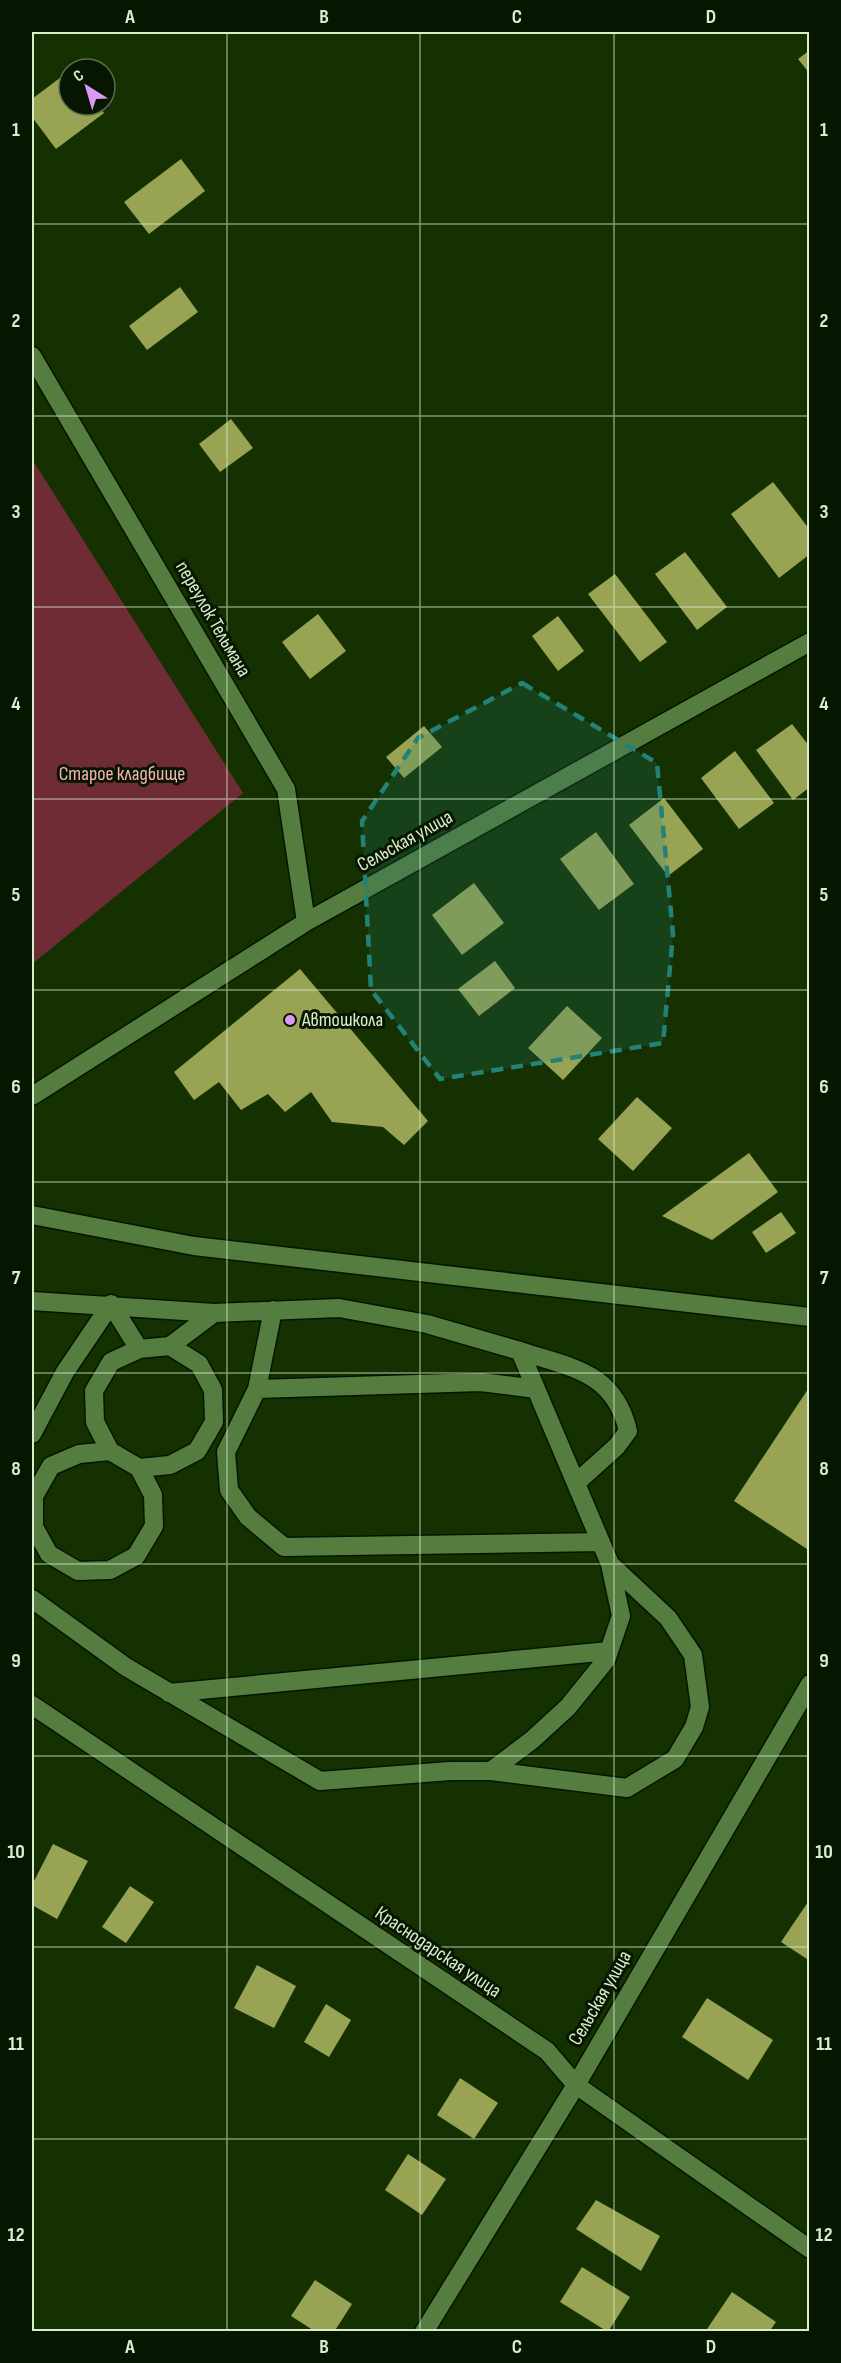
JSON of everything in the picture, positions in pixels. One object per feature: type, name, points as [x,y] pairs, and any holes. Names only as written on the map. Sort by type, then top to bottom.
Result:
[{"type":"street","name":"переулок Тельмана","points":[[32,357],[73,423],[286,789],[306,922]]},
{"type":"street","name":"Сельская улица","points":[[32,1096],[306,922],[810,642]]},
{"type":"street","points":[[32,1215],[195,1246],[810,1317]]},
{"type":"street","points":[[32,1300],[214,1313],[350,1310],[427,1324],[520,1351],[594,1377],[611,1391],[624,1412],[628,1431],[617,1446],[576,1484]]},
{"type":"street","points":[[111,1304],[139,1349]]},
{"type":"street","points":[[32,1434],[64,1372],[111,1304]]},
{"type":"street","points":[[273,1310],[257,1389],[226,1452],[229,1490],[248,1517],[284,1547],[601,1542]]},
{"type":"street","points":[[110,1451],[79,1454],[51,1466],[34,1496],[34,1527],[49,1554],[78,1571],[110,1570],[136,1556],[154,1527],[153,1495],[139,1468],[110,1451],[95,1422],[94,1391],[111,1362],[139,1349],[170,1346],[214,1313]]},
{"type":"street","points":[[139,1468],[170,1466],[196,1451],[214,1422],[213,1390],[199,1364],[170,1346]]},
{"type":"street","points":[[490,1772],[532,1740],[568,1707],[606,1660],[621,1616],[610,1564],[520,1351]]},
{"type":"street","points":[[257,1389],[481,1382],[536,1389]]},
{"type":"street","points":[[32,1599],[126,1667],[320,1780],[450,1771],[490,1772],[627,1788],[675,1759],[694,1728],[700,1707],[693,1655],[668,1618],[610,1564]]},
{"type":"street","points":[[170,1693],[609,1651]]},
{"type":"street","name":"Сельская улица","points":[[424,2331],[576,2085],[810,1684]]},
{"type":"street","name":"Краснодарская улица","points":[[32,1705],[547,2051],[576,2085],[810,2249]]},
{"type":"highlighted area","points":[[522,683],[657,763],[673,934],[663,1043],[440,1079],[371,990],[362,821],[418,738]]},
{"type":"green space","name":"Старое кладбище","points":[[32,459],[243,793],[32,964]]},
{"type":"building","points":[[810,50],[810,74],[798,59]]},
{"type":"building","points":[[57,80],[57,117],[99,117],[56,149],[32,117],[32,99]]},
{"type":"building","points":[[181,159],[205,191],[149,234],[124,202]]},
{"type":"building","points":[[180,287],[198,312],[147,350],[129,326]]},
{"type":"building","points":[[231,419],[253,448],[220,472],[199,444]]},
{"type":"building","points":[[773,482],[810,530],[810,554],[779,578],[731,514]]},
{"type":"building","points":[[685,552],[727,607],[697,630],[655,574]]},
{"type":"building","points":[[615,574],[667,642],[640,662],[588,594]]},
{"type":"building","points":[[318,614],[346,651],[310,679],[282,642]]},
{"type":"building","points":[[558,616],[584,651],[558,671],[532,636]]},
{"type":"building","points":[[792,724],[810,747],[810,787],[793,800],[756,750]]},
{"type":"building","points":[[424,726],[442,747],[404,778],[386,757]]},
{"type":"building","points":[[735,751],[774,803],[739,829],[701,778]]},
{"type":"building","points":[[664,798],[703,849],[668,876],[629,825]]},
{"type":"building","points":[[596,832],[634,884],[599,910],[560,859]]},
{"type":"building","points":[[474,883],[504,923],[462,955],[432,915]]},
{"type":"building","points":[[495,961],[515,988],[479,1016],[458,989]]},
{"type":"building","name":"Автошкола","points":[[300,969],[428,1121],[404,1145],[383,1127],[332,1122],[311,1092],[285,1112],[268,1094],[241,1110],[219,1082],[194,1100],[174,1072]]},
{"type":"building","points":[[567,1006],[602,1038],[563,1080],[528,1048]]},
{"type":"building","points":[[637,1097],[672,1128],[633,1171],[598,1139]]},
{"type":"building","points":[[749,1153],[778,1192],[712,1240],[662,1216]]},
{"type":"building","points":[[781,1212],[796,1233],[766,1253],[752,1232]]},
{"type":"building","points":[[810,1386],[810,1551],[734,1501]]},
{"type":"building","points":[[53,1844],[88,1861],[57,1919],[32,1905],[32,1885]]},
{"type":"building","points":[[130,1886],[154,1902],[126,1943],[102,1927]]},
{"type":"building","points":[[810,1899],[810,1961],[781,1942]]},
{"type":"building","points":[[257,1965],[296,1986],[274,2028],[234,2008]]},
{"type":"building","points":[[707,1998],[773,2040],[748,2080],[682,2037]]},
{"type":"building","points":[[326,2004],[351,2020],[329,2057],[304,2042]]},
{"type":"building","points":[[460,2078],[498,2103],[474,2139],[437,2115]]},
{"type":"building","points":[[408,2154],[446,2179],[422,2215],[385,2190]]},
{"type":"building","points":[[596,2200],[660,2236],[641,2271],[576,2229]]},
{"type":"building","points":[[582,2267],[630,2297],[608,2332],[560,2302]]},
{"type":"building","points":[[315,2280],[352,2304],[334,2332],[316,2332],[291,2316]]},
{"type":"building","points":[[732,2292],[776,2322],[769,2332],[705,2332]]},
{"type":"place","name":"Автошкола","points":[[290,1020]]}]
